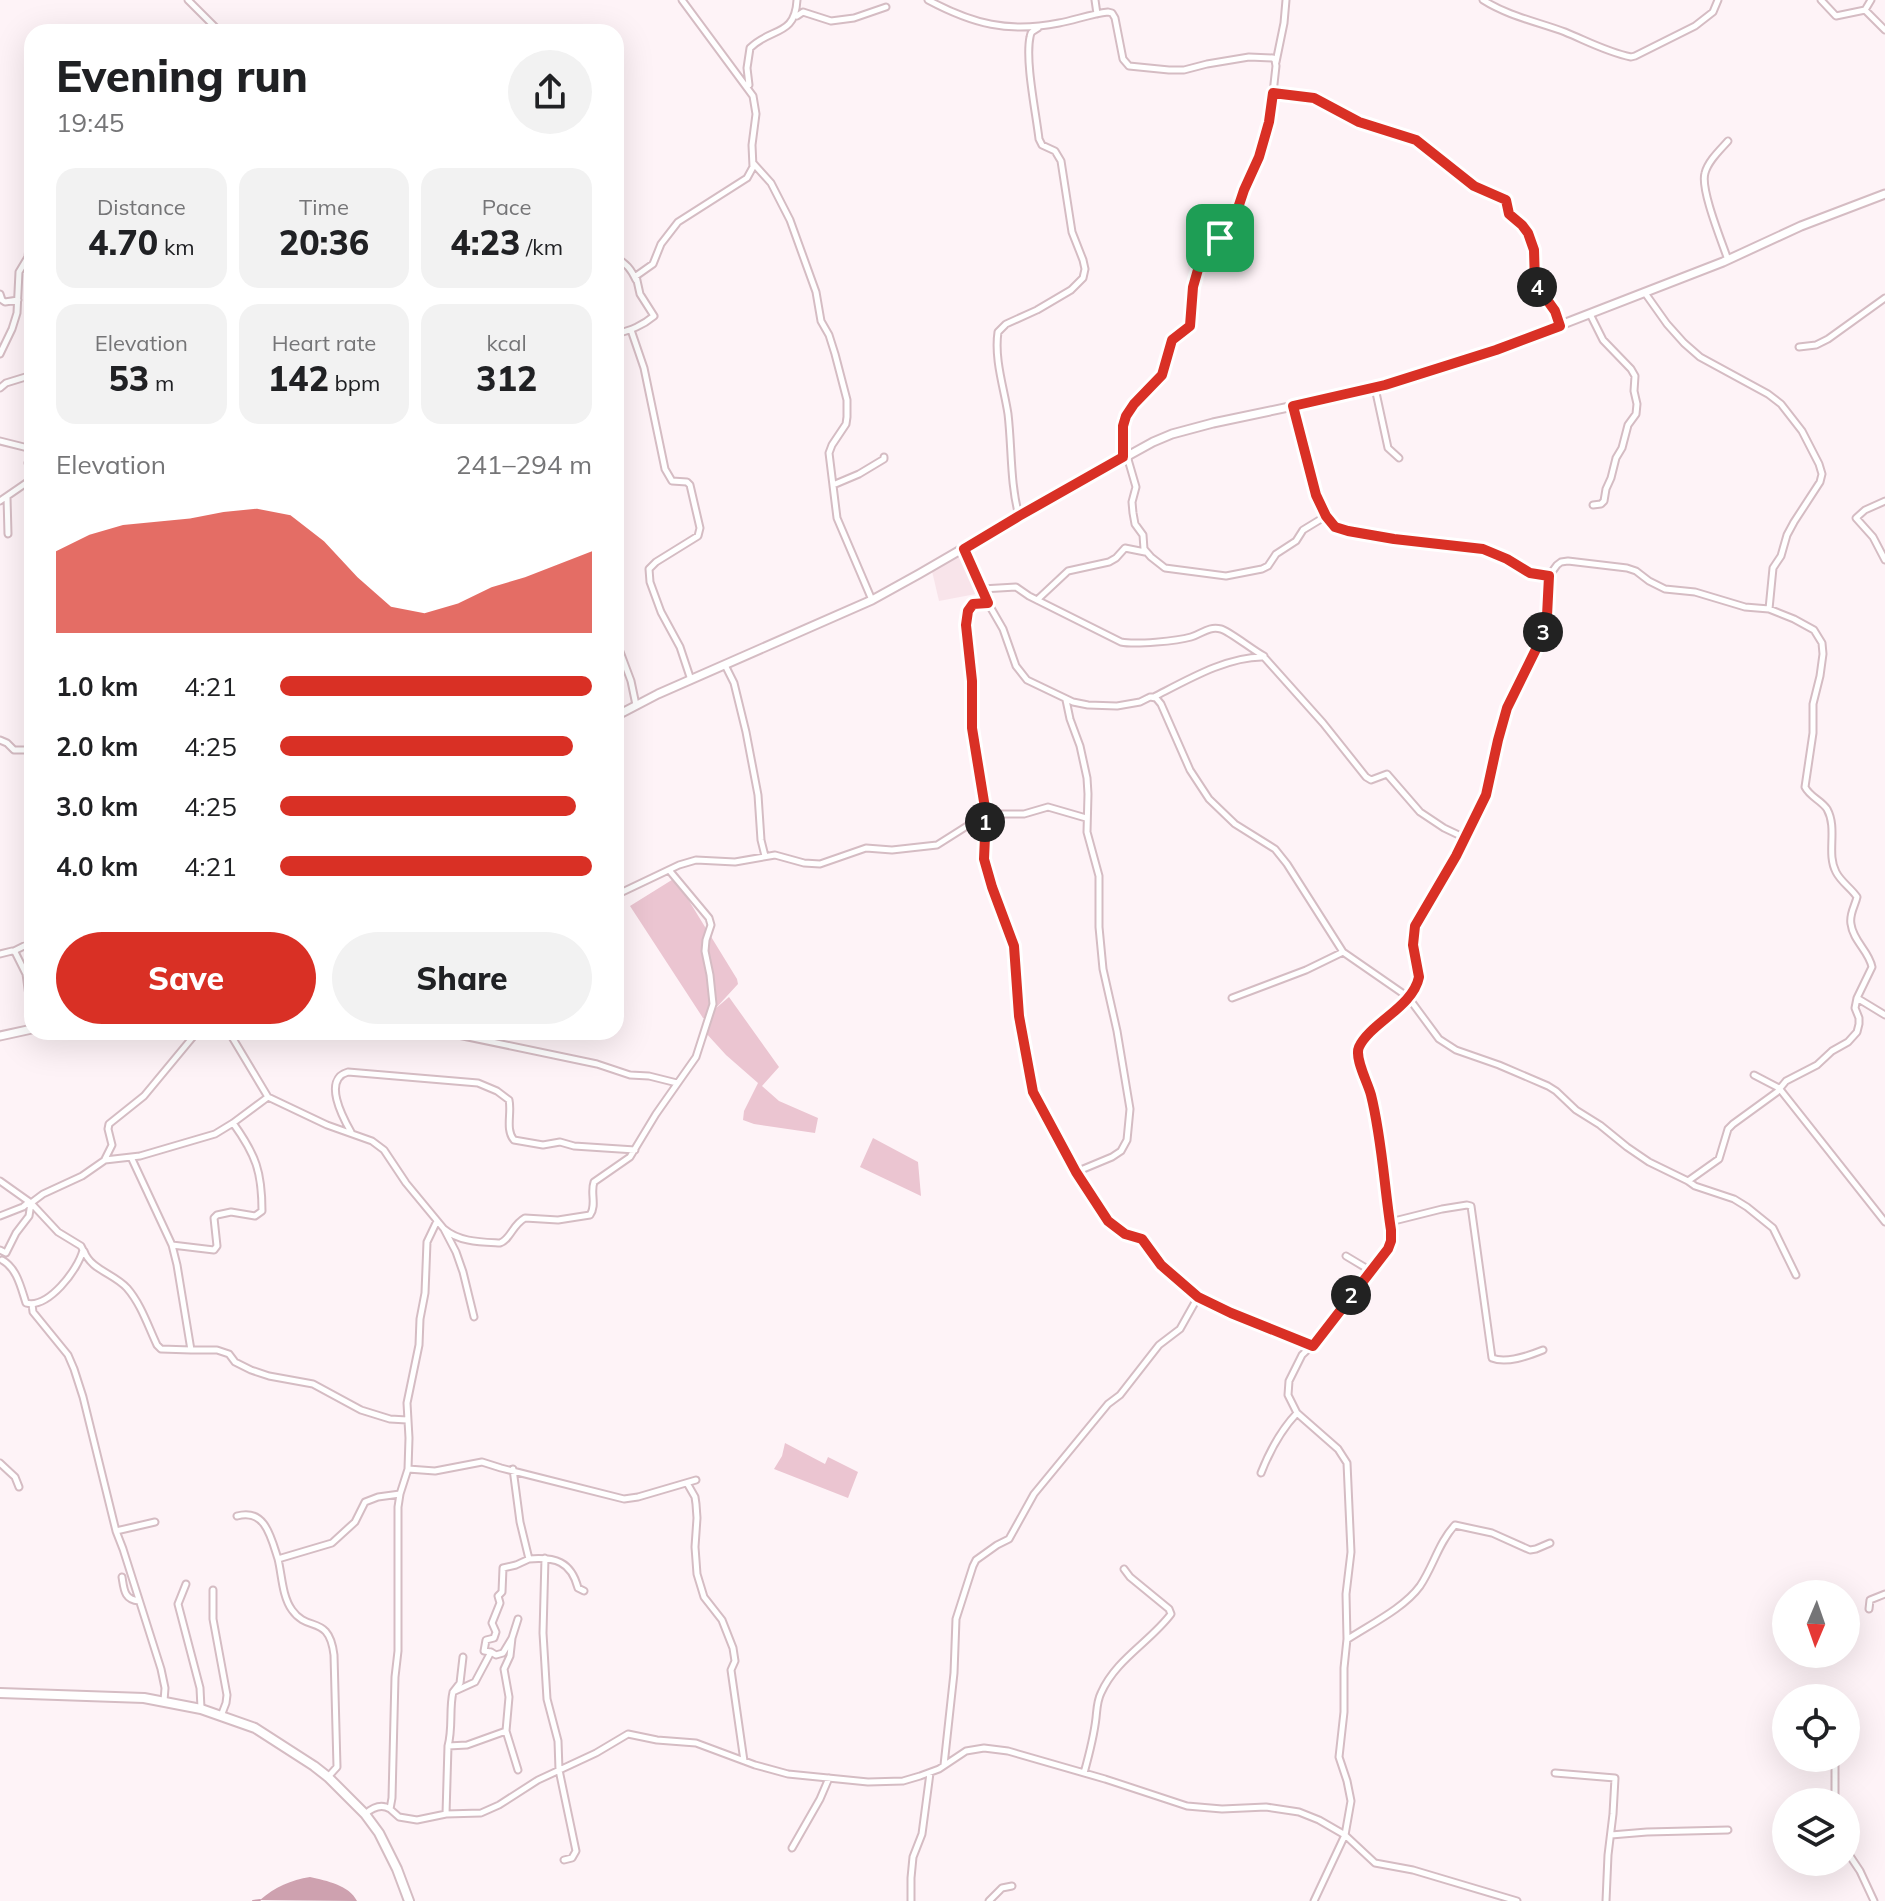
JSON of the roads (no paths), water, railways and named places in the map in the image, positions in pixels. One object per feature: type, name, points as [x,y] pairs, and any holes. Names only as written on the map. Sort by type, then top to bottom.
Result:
[{"type":"main road","points":[[0,1693],[137,1697],[201,1709],[255,1728],[328,1777],[365,1814],[379,1833],[409,1901]]},
{"type":"street","points":[[188,0],[212,24]]},
{"type":"street","points":[[682,0],[750,91]]},
{"type":"street","points":[[795,18],[797,0]]},
{"type":"street","points":[[928,0],[985,24],[1023,27],[1112,13],[1120,51],[1129,66],[1184,70],[1256,57],[1273,58],[1276,63]]},
{"type":"street","points":[[1095,0],[1097,14]]},
{"type":"street","points":[[1286,0],[1269,122],[1259,157],[1234,220],[1226,233],[1206,252],[1199,266],[1193,287],[1190,326],[1172,340],[1162,375],[1126,416],[1123,426],[1125,456],[1136,487],[1133,513],[1135,524],[1143,535],[1143,547],[1160,566],[1169,569],[1216,575],[1266,568],[1276,554],[1296,541],[1303,530],[1326,516]]},
{"type":"street","points":[[1483,0],[1511,14],[1631,57],[1695,26],[1713,12],[1718,0]]},
{"type":"street","points":[[1822,0],[1836,16],[1865,10],[1871,0]]},
{"type":"street","points":[[636,282],[637,275],[653,264],[659,247],[676,224],[747,178],[752,171],[755,106],[747,68],[750,48],[773,32],[783,30],[803,12],[831,21],[854,18],[886,7]]},
{"type":"street","points":[[1865,10],[1885,30]]},
{"type":"street","points":[[1019,516],[997,336],[999,329],[1006,324],[1037,310],[1078,285],[1085,269],[1072,232],[1061,161],[1055,151],[1042,145],[1039,139],[1030,39],[1033,31],[1046,25]]},
{"type":"street","points":[[731,66],[743,75],[747,68]]},
{"type":"street","points":[[1273,93],[1314,98],[1359,122],[1416,140],[1474,186],[1506,200],[1509,214],[1528,233],[1534,250],[1535,283],[1555,311],[1560,326]]},
{"type":"street","points":[[1728,141],[1707,168],[1704,182],[1728,260]]},
{"type":"street","points":[[753,163],[771,183],[796,232],[816,292],[820,318],[831,340],[847,400],[847,420],[829,453],[838,521],[872,600]]},
{"type":"street","points":[[624,712],[872,600],[1153,442],[1188,429],[1375,388],[1496,350],[1728,260],[1801,226],[1885,194]]},
{"type":"street","points":[[624,262],[654,316],[624,332]]},
{"type":"street","points":[[0,354],[17,313],[19,272],[24,264]]},
{"type":"street","points":[[1645,293],[1667,324],[1700,357],[1781,404],[1802,431],[1819,464],[1822,474],[1820,482],[1794,522],[1773,568],[1769,609]]},
{"type":"street","points":[[0,294],[5,302],[18,300]]},
{"type":"street","points":[[1799,347],[1816,345],[1828,339],[1885,298]]},
{"type":"street","points":[[1590,314],[1603,340],[1633,372],[1637,404],[1636,414],[1628,425],[1616,458],[1604,501],[1593,505]]},
{"type":"street","points":[[631,330],[644,368],[665,469],[672,481],[690,485],[700,528],[697,537],[660,559],[648,571],[653,595],[680,647],[691,680]]},
{"type":"street","points":[[0,388],[24,377]]},
{"type":"street","points":[[1375,388],[1388,448],[1399,458]]},
{"type":"street","points":[[1293,406],[1316,495],[1335,527],[1394,539],[1483,549],[1530,573],[1549,576]]},
{"type":"street","points":[[0,441],[24,447]]},
{"type":"street","points":[[833,485],[859,474],[884,457]]},
{"type":"street","points":[[0,501],[24,485]]},
{"type":"street","points":[[7,497],[8,534]]},
{"type":"street","points":[[1885,501],[1856,517],[1873,537],[1885,560]]},
{"type":"street","points":[[1037,600],[1068,571],[1113,560],[1125,548],[1146,552]]},
{"type":"street","points":[[964,549],[1003,629],[1021,675],[1065,699],[1088,705],[1117,706],[1140,702],[1234,659],[1264,657]]},
{"type":"street","points":[[1314,1901],[1345,1835],[1351,1801],[1339,1757],[1344,1712],[1346,1594],[1351,1552],[1347,1463],[1338,1449],[1297,1413],[1288,1395],[1289,1381],[1302,1355],[1313,1346],[1391,1241],[1377,1119],[1357,1053],[1367,1036],[1408,997],[1418,983],[1413,945],[1415,926],[1486,795],[1507,708],[1541,639],[1547,616],[1549,576],[1563,561],[1619,566],[1636,571],[1665,589],[1695,592],[1745,607],[1769,609],[1814,630],[1823,647],[1813,704],[1813,733],[1805,787],[1826,807],[1836,872],[1857,897],[1850,923],[1857,940],[1870,957],[1872,967],[1855,1008],[1859,1018],[1857,1032],[1817,1065],[1786,1081],[1730,1127],[1719,1159],[1688,1181]]},
{"type":"street","points":[[982,589],[1016,587],[1121,642],[1135,644],[1183,639],[1205,630],[1227,632],[1264,657],[1366,777],[1371,780],[1387,774],[1420,812],[1465,838]]},
{"type":"street","points":[[988,603],[973,604],[966,618],[972,681],[972,728],[986,814],[984,859],[1014,946],[1019,1016],[1033,1092],[1076,1172],[1108,1221],[1125,1234],[1142,1239],[1161,1265],[1198,1297],[1313,1346]]},
{"type":"street","points":[[624,662],[636,705]]},
{"type":"street","points":[[725,665],[734,683],[746,732],[765,856]]},
{"type":"street","points":[[1150,697],[1161,704],[1190,770],[1204,793],[1227,817],[1275,849],[1343,952],[1408,997],[1433,1033],[1445,1044],[1556,1091],[1576,1110],[1660,1168],[1695,1186],[1734,1199],[1760,1216],[1773,1228],[1796,1275]]},
{"type":"street","points":[[1065,699],[1087,778],[1086,818],[1088,839],[1099,876],[1103,969],[1130,1109],[1127,1140],[1121,1151],[1076,1172]]},
{"type":"street","points":[[0,740],[14,750],[24,750]]},
{"type":"street","points":[[624,891],[696,860],[735,862],[783,856],[815,864],[827,863],[866,848],[892,850],[928,847],[949,839],[986,814],[1019,814],[1048,807],[1086,818]]},
{"type":"street","points":[[444,1229],[458,1238],[500,1243],[525,1218],[558,1220],[588,1216],[593,1211],[594,1182],[624,1163],[635,1150],[696,1057],[712,1010],[712,986],[705,951],[712,926],[709,918],[669,870]]},
{"type":"street","points":[[0,954],[24,946]]},
{"type":"street","points":[[14,951],[24,970]]},
{"type":"street","points":[[1232,998],[1306,970],[1343,952]]},
{"type":"street","points":[[1857,998],[1885,1015]]},
{"type":"street","points":[[0,1036],[24,1031]]},
{"type":"street","points":[[0,1216],[82,1176],[105,1160],[112,1147],[109,1124],[144,1096],[190,1040]]},
{"type":"street","points":[[234,1040],[268,1097],[327,1125],[372,1141],[384,1150],[411,1190],[444,1229],[463,1272],[474,1317]]},
{"type":"street","points":[[482,1040],[677,1083]]},
{"type":"street","points":[[351,1132],[339,1110],[336,1092],[340,1075],[348,1072],[476,1082],[509,1100],[510,1131],[514,1140],[543,1145],[560,1142],[574,1146],[635,1150]]},
{"type":"street","points":[[1754,1075],[1779,1089],[1885,1222]]},
{"type":"street","points":[[105,1160],[131,1157],[210,1136],[268,1097]]},
{"type":"street","points":[[172,1245],[214,1250],[217,1246],[214,1220],[217,1215],[231,1212],[251,1216],[262,1211],[259,1168],[233,1123]]},
{"type":"street","points":[[131,1157],[172,1245],[191,1350]]},
{"type":"street","points":[[0,1181],[30,1202],[58,1232],[81,1246],[87,1259],[125,1286],[136,1300],[161,1349],[217,1350],[229,1354],[235,1362],[251,1370],[313,1384],[361,1410],[390,1419],[407,1420]]},
{"type":"street","points":[[30,1202],[29,1216],[3,1252],[1,1262],[11,1267],[26,1303],[32,1304],[52,1295],[75,1267],[83,1250]]},
{"type":"street","points":[[1390,1222],[1442,1209],[1471,1206],[1492,1358],[1510,1359],[1543,1350]]},
{"type":"street","points":[[390,1809],[398,1651],[397,1532],[400,1494],[408,1469],[408,1389],[419,1345],[427,1242],[437,1221]]},
{"type":"street","points":[[1346,1256],[1371,1271]]},
{"type":"street","points":[[944,1765],[953,1686],[956,1619],[976,1560],[1009,1539],[1034,1494],[1156,1349],[1180,1329],[1198,1297]]},
{"type":"street","points":[[32,1304],[33,1312],[68,1355],[74,1369],[116,1531],[164,1683],[164,1701]]},
{"type":"street","points":[[1261,1473],[1276,1439],[1297,1413]]},
{"type":"street","points":[[408,1469],[435,1471],[482,1462],[624,1499],[696,1480]]},
{"type":"street","points":[[0,1463],[15,1477],[19,1487]]},
{"type":"street","points":[[513,1469],[529,1559]]},
{"type":"street","points":[[687,1483],[696,1504],[695,1547],[699,1580],[704,1597],[722,1620],[733,1648],[735,1661],[731,1670],[744,1761]]},
{"type":"street","points":[[278,1559],[332,1543],[355,1522],[365,1502],[400,1494]]},
{"type":"street","points":[[237,1516],[253,1514],[263,1522],[278,1559],[288,1603],[300,1618],[322,1627],[330,1636],[333,1646],[337,1767],[328,1777]]},
{"type":"street","points":[[116,1531],[155,1522]]},
{"type":"street","points":[[1347,1639],[1413,1594],[1455,1525],[1492,1533],[1530,1550],[1550,1543]]},
{"type":"street","points":[[545,1558],[543,1633],[547,1699],[558,1741],[559,1770],[576,1851],[572,1858],[564,1860]]},
{"type":"street","points":[[512,1638],[503,1653],[496,1655],[484,1651],[486,1640],[494,1638],[496,1632],[492,1623],[500,1603],[498,1596],[502,1592],[503,1568],[529,1559],[545,1558],[569,1567],[578,1588],[584,1591]]},
{"type":"street","points":[[1084,1773],[1103,1689],[1126,1657],[1171,1614],[1124,1569]]},
{"type":"street","points":[[122,1577],[128,1598],[139,1601]]},
{"type":"street","points":[[186,1584],[178,1604],[200,1688],[201,1709]]},
{"type":"street","points":[[213,1590],[213,1619],[227,1695],[221,1716]]},
{"type":"street","points":[[1869,1609],[1870,1600],[1885,1594]]},
{"type":"street","points":[[518,1619],[504,1669],[509,1697],[506,1731],[518,1770]]},
{"type":"street","points":[[453,1692],[475,1682],[491,1652]]},
{"type":"street","points":[[446,1814],[451,1700],[460,1683],[463,1657]]},
{"type":"street","points":[[448,1746],[467,1745],[506,1731]]},
{"type":"street","points":[[365,1814],[380,1806],[410,1820],[491,1810],[538,1780],[628,1734],[696,1743],[787,1774],[880,1783],[903,1781],[930,1773],[966,1751],[994,1748],[1187,1806],[1222,1809],[1266,1807],[1310,1815],[1345,1835],[1375,1863],[1413,1870],[1517,1901]]},
{"type":"street","points":[[911,1901],[913,1857],[922,1834],[930,1773]]},
{"type":"street","points":[[1555,1773],[1615,1778],[1617,1782],[1606,1901]]},
{"type":"street","points":[[792,1848],[829,1778]]},
{"type":"street","points":[[1611,1835],[1728,1830]]},
{"type":"street","points":[[1860,1873],[1874,1901]]},
{"type":"street","points":[[989,1901],[1002,1888],[1012,1886]]},
{"type":"waterway","points":[[253,1901],[260,1900]]}]
